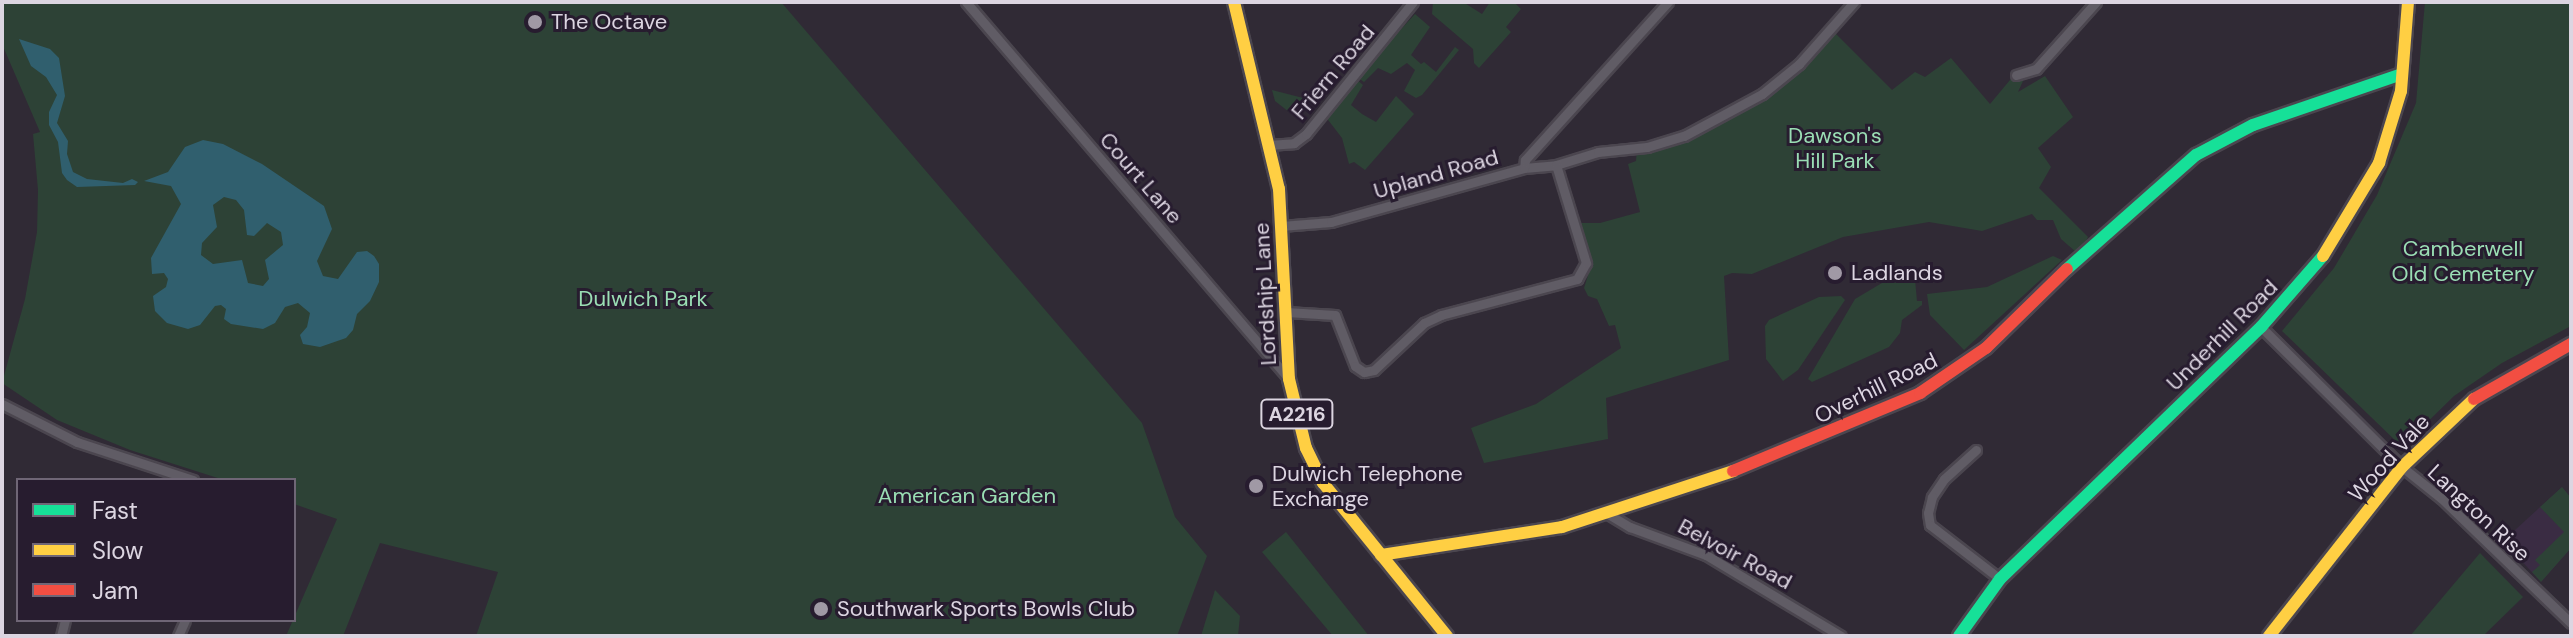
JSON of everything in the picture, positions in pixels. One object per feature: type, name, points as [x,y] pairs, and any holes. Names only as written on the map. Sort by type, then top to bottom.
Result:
[{"type":"street","name":"Court Lane","points":[[966,2],[1289,379]]},
{"type":"street","name":"Lordship Lane","points":[[1234,2],[1279,189],[1289,379],[1306,448],[1321,478],[1447,636]]},
{"type":"street","name":"Friern Road","points":[[1268,145],[1294,143],[1306,134],[1413,2]]},
{"type":"street","name":"Upland Road","points":[[1281,226],[1331,222],[1524,168],[1525,160],[1668,2]]},
{"type":"street","points":[[1524,168],[1556,165],[1598,152],[1647,147],[1684,136],[1762,94],[1799,64],[1854,2]]},
{"type":"street","points":[[2016,75],[2036,69],[2096,2]]},
{"type":"street","name":"Underhill Road","points":[[1959,636],[2000,579],[2261,327],[2317,267],[2379,163],[2401,91],[2408,2]]},
{"type":"street","name":"Overhill Road","points":[[1381,555],[1486,541],[1608,514],[1772,458],[1920,393],[1986,348],[2092,244],[2196,155],[2253,125],[2402,74]]},
{"type":"street","points":[[1286,312],[1335,315],[1355,366],[1364,372],[1374,370],[1424,323],[1441,315],[1577,279],[1586,263],[1556,165]]},
{"type":"street","name":"Langton Rise","points":[[2261,327],[2402,467],[2441,498],[2571,623]]},
{"type":"street","name":"Wood Vale","points":[[2269,636],[2402,467],[2468,403],[2571,344]]},
{"type":"street","points":[[2,404],[77,442],[159,475],[179,478]]},
{"type":"street","points":[[1976,450],[1944,479],[1932,497],[1928,513],[1930,525],[2000,579]]},
{"type":"street","name":"Belvoir Road","points":[[1608,514],[1630,527],[1706,555],[1841,636]]},
{"type":"shaded area","points":[[2562,487],[2571,498],[2571,548],[2541,582],[2503,541]]},
{"type":"green space","name":"Dulwich Park","points":[[2,2],[781,2],[1142,423],[1175,517],[1207,556],[1177,636],[476,636],[498,572],[380,543],[343,636],[286,636],[292,622],[296,622],[296,613],[337,519],[296,505],[296,478],[218,478],[130,450],[57,420],[2,383],[25,299],[37,232],[38,190],[33,134],[40,132],[2,44]]},
{"type":"green space","points":[[1433,2],[1463,2],[1482,14],[1490,2],[1514,2],[1521,9],[1506,27],[1511,32],[1479,68],[1474,63],[1473,49],[1432,14]]},
{"type":"green space","name":"Camberwell Old Cemetery","points":[[2425,2],[2571,2],[2571,326],[2502,363],[2454,396],[2402,447],[2282,331],[2334,268],[2377,195],[2416,103]]},
{"type":"green space","points":[[1415,14],[1430,27],[1411,55],[1421,64],[1424,62],[1436,72],[1455,47],[1459,50],[1422,95],[1416,98],[1404,91],[1415,70],[1407,63],[1391,74],[1378,68],[1364,82],[1357,77]]},
{"type":"green space","name":"Dawson's Hill Park","points":[[1833,31],[1892,90],[1915,72],[1925,77],[1951,58],[1990,104],[2015,74],[2023,81],[2018,92],[2045,76],[2073,117],[2038,148],[2051,167],[2039,188],[2088,237],[2084,245],[2076,252],[2061,239],[2053,220],[2037,220],[2032,214],[1982,231],[1929,222],[1843,237],[1752,274],[1732,273],[1724,276],[1729,360],[1606,398],[1608,439],[1484,463],[1471,428],[1536,404],[1621,348],[1615,325],[1609,326],[1597,299],[1588,296],[1584,288],[1591,266],[1574,223],[1600,223],[1640,212],[1628,164],[1636,161],[1637,149],[1682,133],[1758,92]]},
{"type":"green space","points":[[1356,79],[1363,85],[1351,105],[1362,114],[1376,122],[1396,96],[1414,114],[1365,170],[1354,162],[1349,164],[1342,138],[1325,116]]},
{"type":"green space","points":[[1272,90],[1311,100],[1302,111],[1289,112],[1275,101]]},
{"type":"green space","points":[[2053,256],[2062,260],[1964,350],[1930,315],[1927,294],[1987,287]]},
{"type":"green space","points":[[1906,276],[1915,279],[1917,301],[1922,301],[1922,305],[1902,320],[1900,333],[1889,347],[1812,382],[1808,379],[1855,299],[1887,280]]},
{"type":"green space","points":[[1841,296],[1845,300],[1798,370],[1783,381],[1766,359],[1765,326],[1769,320],[1819,297]]},
{"type":"green space","points":[[2562,487],[2571,498],[2571,548],[2541,582],[2532,572],[2540,565],[2535,560],[2564,532],[2540,507]]},
{"type":"green space","points":[[1286,532],[1369,636],[1333,636],[1262,552]]},
{"type":"green space","points":[[2480,553],[2523,597],[2483,636],[2410,636]]},
{"type":"green space","points":[[1215,590],[1240,616],[1238,636],[1201,636]]},
{"type":"water","points":[[19,39],[50,49],[59,58],[65,96],[57,123],[68,141],[67,154],[73,172],[87,179],[123,183],[132,179],[138,182],[135,185],[77,187],[67,180],[62,173],[58,142],[49,125],[49,112],[57,95],[46,77],[31,66]]},
{"type":"water","points":[[203,140],[223,144],[262,164],[324,206],[332,229],[317,261],[323,276],[338,279],[357,252],[367,251],[374,256],[379,264],[379,282],[370,301],[357,314],[353,330],[346,338],[320,347],[303,344],[300,335],[307,327],[310,313],[298,303],[285,307],[275,323],[263,329],[231,324],[224,319],[226,309],[221,305],[215,306],[200,325],[188,329],[167,323],[155,311],[153,296],[166,287],[168,279],[164,273],[152,274],[151,258],[181,204],[171,186],[144,181],[168,172],[185,147]],"holes":[[[224,197],[236,200],[244,210],[247,235],[254,236],[267,223],[281,232],[283,245],[265,260],[269,279],[263,286],[248,283],[242,260],[213,264],[201,255],[202,243],[217,227],[213,205]]]},
{"type":"traffic: fast","points":[[2067,269],[2196,155],[2253,125],[2402,74]]},
{"type":"traffic: fast","points":[[1959,636],[2000,579],[2261,327],[2323,256]]},
{"type":"traffic: slow","points":[[1234,2],[1279,189],[1289,379],[1306,448],[1323,483],[1447,636]]},
{"type":"traffic: slow","points":[[2323,256],[2379,163],[2401,91],[2408,2]]},
{"type":"traffic: slow","points":[[2269,636],[2402,467],[2474,399]]},
{"type":"traffic: slow","points":[[1381,555],[1562,527],[1733,471]]},
{"type":"traffic: jam","points":[[1733,471],[1920,393],[1986,348],[2067,269]]},
{"type":"traffic: jam","points":[[2474,399],[2571,344]]},
{"type":"place","name":"The Octave","points":[[535,22]]},
{"type":"place","name":"Ladlands","points":[[1835,273]]},
{"type":"place","name":"Dulwich Telephone Exchange","points":[[1256,486]]},
{"type":"place","name":"Southwark Sports Bowls Club","points":[[821,609]]},
{"type":"park label","name":"American Garden","points":[[967,496]]}]
